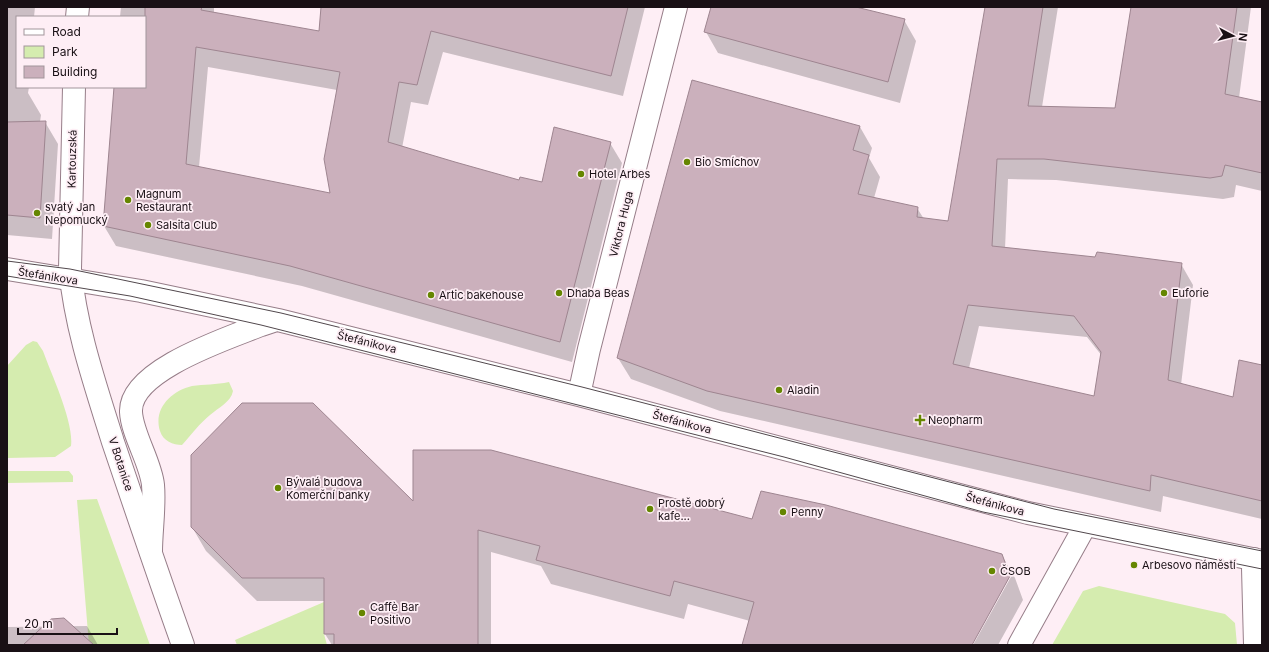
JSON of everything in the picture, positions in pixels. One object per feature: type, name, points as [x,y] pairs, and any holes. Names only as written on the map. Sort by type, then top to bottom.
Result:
[{"type":"street","name":"Viktora Huga","points":[[580,395],[589,349],[676,7]]},
{"type":"street","name":"Kartouzská","points":[[71,279],[74,88]]},
{"type":"street","name":"Štefánikova","points":[[7,269],[141,291],[278,320],[580,395],[1028,513],[1085,526]]},
{"type":"street","name":"V Botanice","points":[[71,279],[70,286],[85,355],[150,555],[183,645]]},
{"type":"street","name":"Štefánikova","points":[[150,555],[153,485],[131,413],[134,397],[152,376],[167,365],[261,324],[278,320]]},
{"type":"street","points":[[1019,645],[1085,526],[1258,560],[1253,568],[1255,645]]},
{"type":"green space","points":[[33,341],[37,342],[43,351],[62,399],[69,425],[71,446],[55,457],[7,458],[7,366],[26,345]]},
{"type":"green space","points":[[229,382],[233,391],[230,398],[210,415],[182,445],[172,443],[163,437],[160,431],[159,415],[166,402],[177,392],[192,386]]},
{"type":"green space","points":[[7,471],[69,471],[73,476],[73,482],[7,483]]},
{"type":"green space","points":[[97,499],[150,645],[89,645],[77,500]]},
{"type":"green space","points":[[1099,586],[1225,614],[1235,623],[1237,645],[1052,645],[1083,591]]},
{"type":"green space","points":[[324,602],[324,634],[327,645],[237,645],[235,640]]},
{"type":"building","points":[[145,7],[202,7],[201,10],[319,31],[321,7],[628,7],[611,76],[431,31],[417,85],[399,82],[388,142],[455,162],[519,180],[520,177],[542,182],[554,127],[611,142],[560,342],[290,266],[103,226],[114,88],[146,88]],"holes":[[[196,47],[340,72],[324,159],[330,193],[186,164]]]},
{"type":"building","points":[[711,7],[856,7],[905,19],[888,82],[704,32]]},
{"type":"building","points":[[985,7],[1043,7],[1028,106],[1115,108],[1131,7],[1237,7],[1225,94],[1262,102],[1262,173],[1225,165],[1222,176],[1210,178],[1044,159],[997,159],[992,246],[1095,257],[1097,252],[1182,263],[1168,380],[1233,397],[1239,360],[1262,365],[1262,501],[1151,475],[1150,491],[707,391],[617,358],[692,80],[860,126],[853,150],[869,155],[858,194],[918,207],[917,217],[948,221]],"holes":[[[968,305],[1074,316],[1101,352],[1094,396],[953,364]]]},
{"type":"building","points":[[46,121],[40,218],[7,215],[7,122]]},
{"type":"building","points":[[242,403],[313,403],[413,501],[413,450],[491,450],[752,519],[761,491],[826,505],[1002,554],[1010,576],[972,645],[742,645],[754,602],[674,581],[670,596],[536,560],[540,546],[478,530],[478,645],[334,645],[334,634],[324,634],[324,578],[242,578],[191,527],[191,455]]},
{"type":"building","points":[[64,618],[94,645],[23,645],[51,619]]},
{"type":"tram line","points":[[7,261],[70,269],[281,313],[582,387],[1054,509],[1262,551]]},
{"type":"tram line","points":[[7,276],[130,296],[261,325],[784,457],[983,512],[1262,569]]},
{"type":"place","name":"Bio Smíchov","points":[[687,162]]},
{"type":"place","name":"Hotel Arbes","points":[[581,174]]},
{"type":"place","name":"Magnum Restaurant","points":[[128,200]]},
{"type":"place","name":"svatý Jan Nepomucký","points":[[37,213]]},
{"type":"place","name":"Salsita Club","points":[[148,225]]},
{"type":"place","name":"Dhaba Beas","points":[[559,293]]},
{"type":"place","name":"Euforie","points":[[1164,293]]},
{"type":"place","name":"Artic bakehouse","points":[[431,295]]},
{"type":"place","name":"Aladin","points":[[779,390]]},
{"type":"place","name":"Neopharm","points":[[920,420]]},
{"type":"place","name":"Bývalá budova Komerční banky","points":[[278,488]]},
{"type":"place","name":"Prostě dobrý kafe...","points":[[650,509]]},
{"type":"place","name":"Penny","points":[[783,512]]},
{"type":"place","name":"Arbesovo náměstí","points":[[1134,565]]},
{"type":"place","name":"ČSOB","points":[[992,571]]},
{"type":"place","name":"Caffè Bar Positivo","points":[[362,613]]}]
